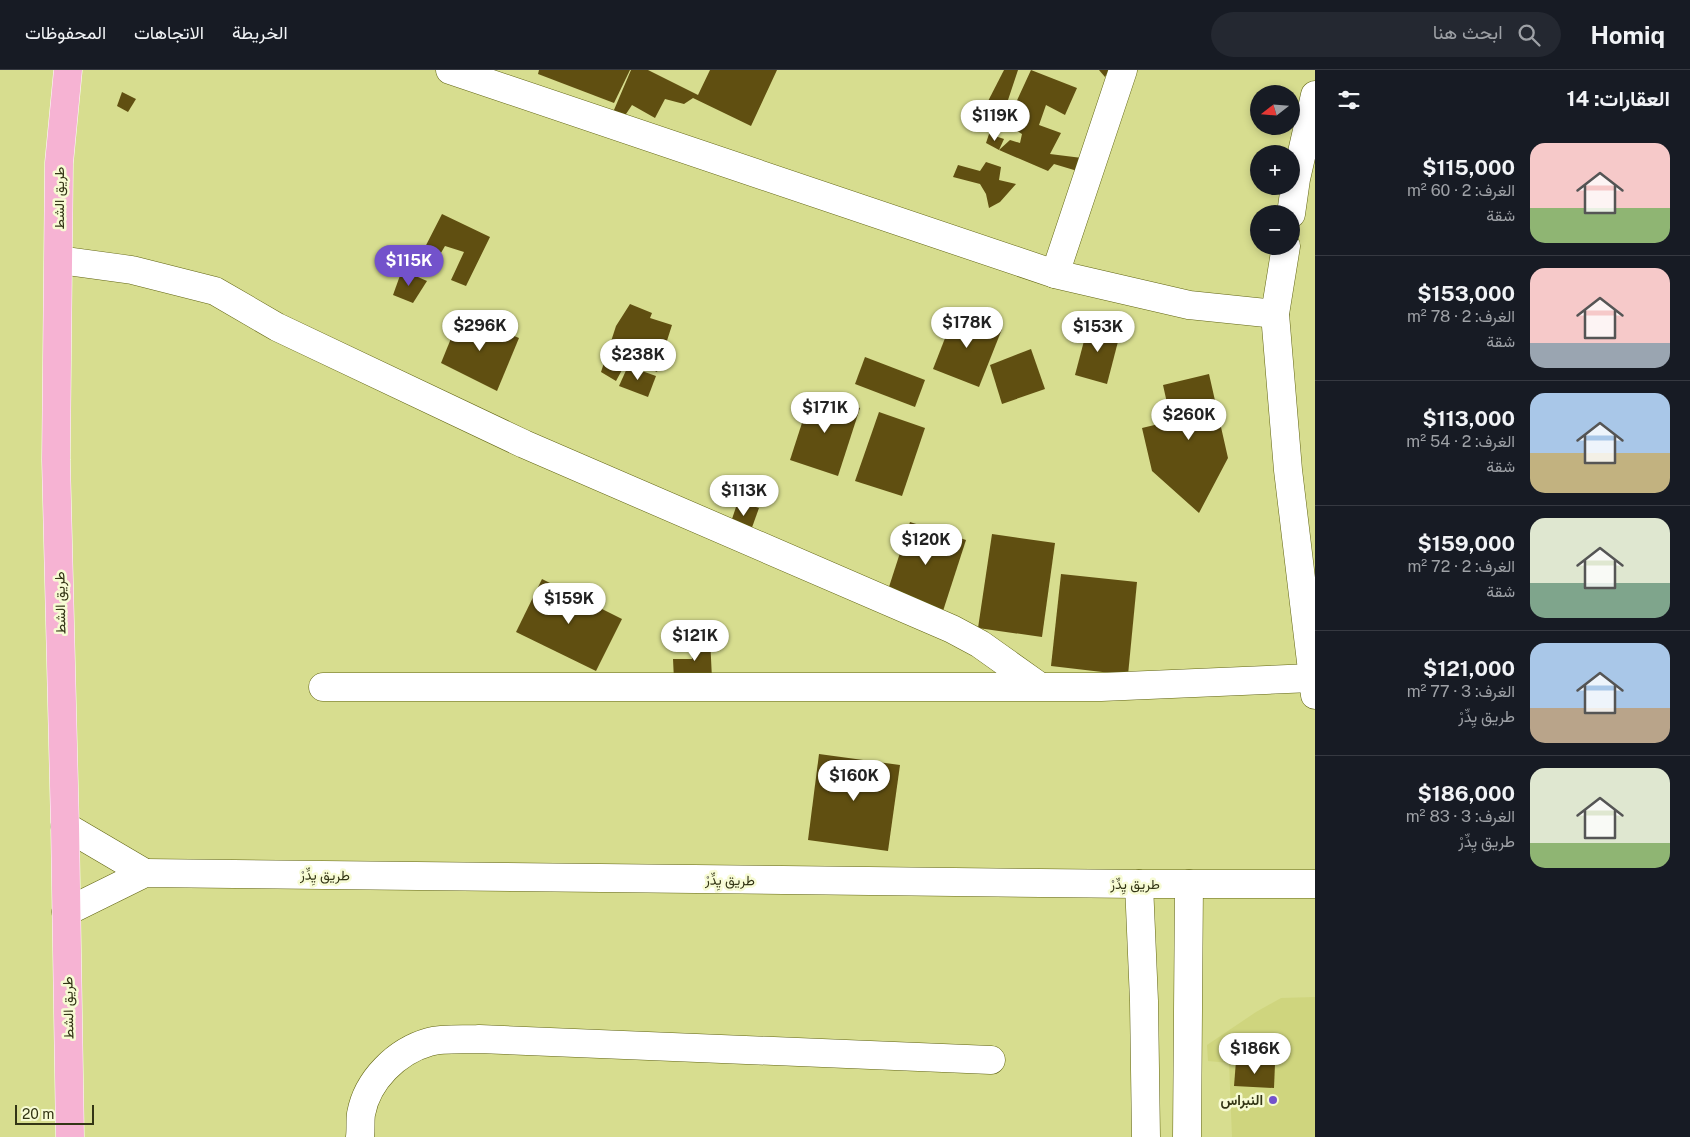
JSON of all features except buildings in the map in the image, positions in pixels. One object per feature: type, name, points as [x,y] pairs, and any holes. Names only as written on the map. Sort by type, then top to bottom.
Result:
[{"type":"main road","name":"طريق الشط","points":[[68,70],[59,163],[56,460],[70,1137]]},
{"type":"street","points":[[450,70],[1055,274],[1189,305],[1275,314]]},
{"type":"street","points":[[1055,274],[1123,70]]},
{"type":"street","points":[[1292,205],[1296,179],[1315,95]]},
{"type":"street","points":[[323,687],[1314,687],[1288,470],[1275,314],[1285,255]]},
{"type":"street","points":[[59,260],[132,270],[215,291],[277,327],[524,444],[952,629],[980,644],[1039,686]]},
{"type":"street","name":"طريق يِدِّرْ","points":[[65,826],[145,873]]},
{"type":"street","name":"طريق يِدِّرْ","points":[[66,912],[145,873],[1139,884],[1315,884]]},
{"type":"street","points":[[1139,884],[1144,1001],[1146,1137]]},
{"type":"street","points":[[1187,1137],[1189,884]]},
{"type":"street","points":[[360,1137],[361,1113],[370,1091],[385,1067],[404,1053],[430,1042],[479,1039],[991,1060]]},
{"type":"shaded area","name":"النبراس","points":[[1315,997],[1315,1137],[1232,1137],[1229,1063],[1208,1061],[1207,1045],[1256,1012],[1281,998]]},
{"type":"place","name":"النبراس","points":[[1273,1100]]}]
